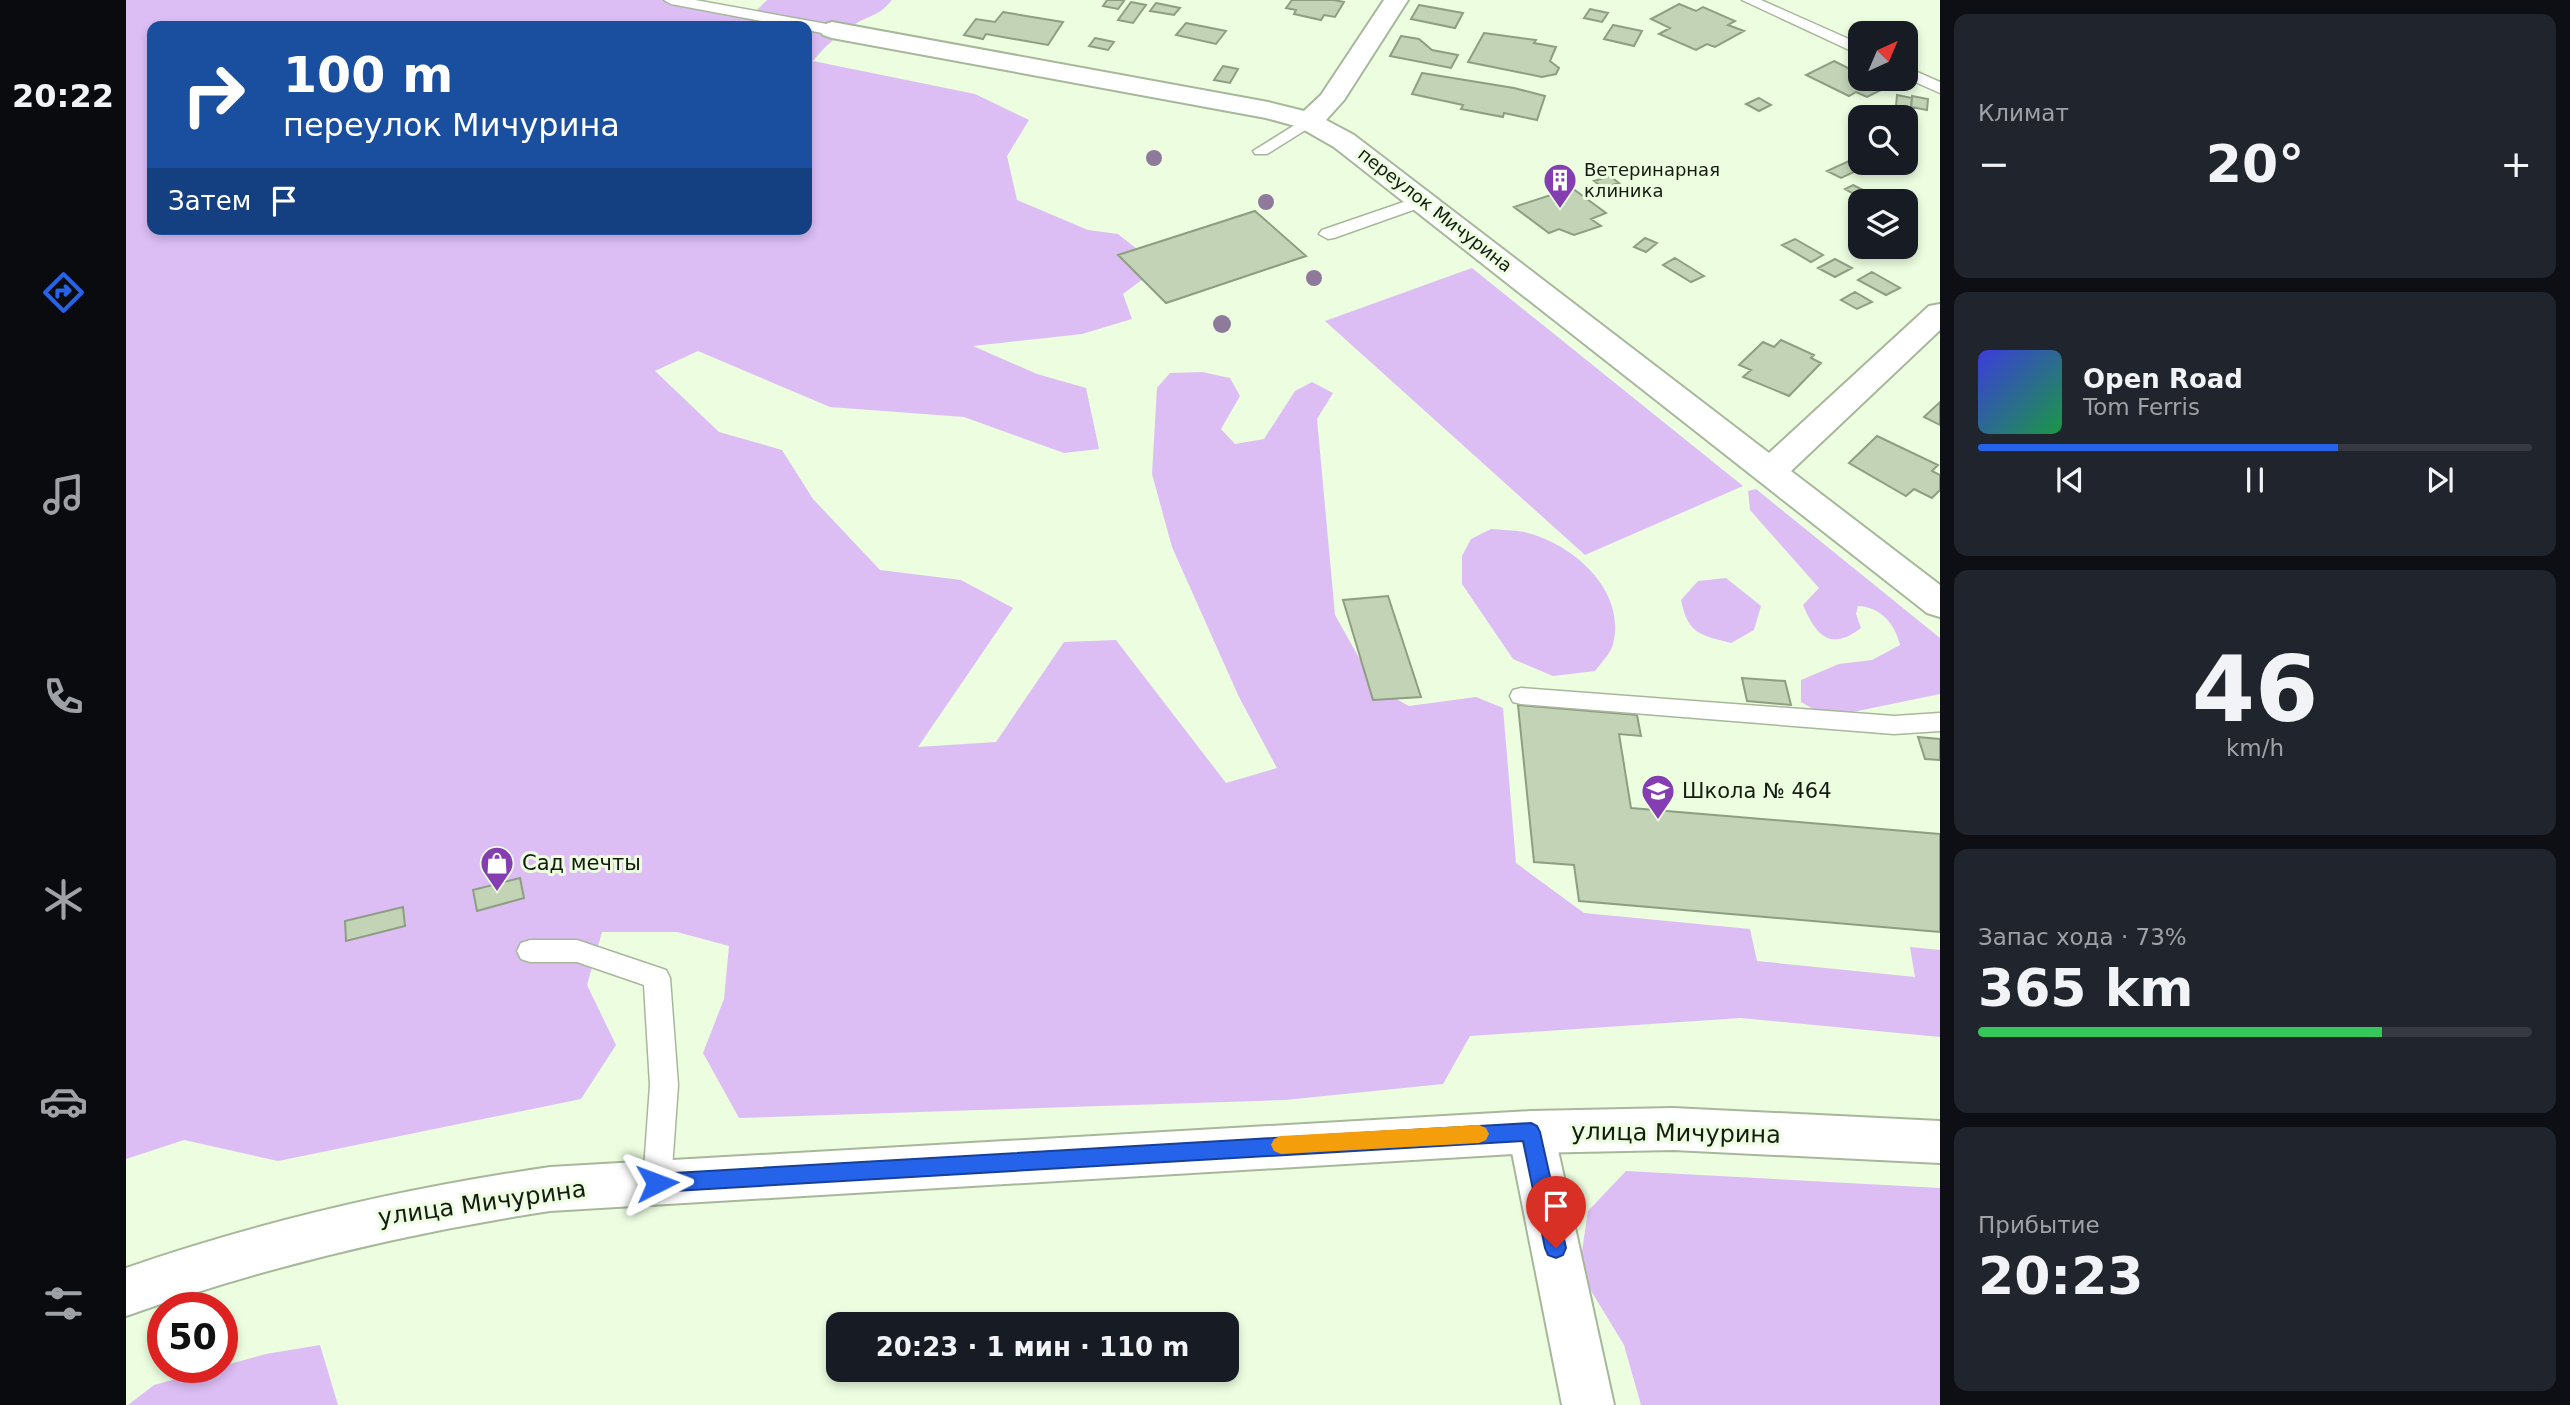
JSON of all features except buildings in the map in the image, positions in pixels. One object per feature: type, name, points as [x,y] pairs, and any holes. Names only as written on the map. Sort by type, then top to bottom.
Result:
[{"type":"street","points":[[1308,121],[1331,100],[1396,0]]},
{"type":"street","name":"переулок Мичурина","points":[[832,30],[1268,110],[1308,121],[1344,141],[1424,200],[1940,604]]},
{"type":"street","points":[[1770,471],[1940,313]]},
{"type":"street","name":"улица Мичурина","points":[[126,1292],[214,1260],[369,1219],[446,1203],[550,1189],[1531,1132],[1673,1129],[1940,1142]]},
{"type":"street","points":[[1531,1132],[1588,1405]]},
{"type":"lane","points":[[671,0],[785,21]]},
{"type":"lane","points":[[743,13],[756,0]]},
{"type":"lane","points":[[1749,0],[1848,45]]},
{"type":"lane","points":[[812,26],[832,30]]},
{"type":"lane","points":[[1918,78],[1940,88]]},
{"type":"lane","points":[[1261,151],[1308,121]]},
{"type":"lane","points":[[1328,234],[1424,200]]},
{"type":"lane","points":[[1521,696],[1894,725],[1940,722]]},
{"type":"lane","points":[[530,951],[577,951],[657,978],[664,1085],[657,1183]]},
{"type":"shaded area","points":[[126,0],[661,0],[751,16],[767,0],[892,0],[879,12],[838,36],[813,61],[975,94],[1029,120],[1007,156],[1017,200],[1088,230],[1118,234],[1137,249],[1119,255],[1143,279],[1123,294],[1132,319],[1082,334],[973,346],[1037,374],[1086,388],[1099,449],[1064,453],[964,417],[830,407],[698,351],[655,371],[719,432],[782,450],[813,499],[880,570],[961,580],[1013,608],[918,747],[996,742],[1064,642],[1116,640],[1226,783],[1277,768],[1239,697],[1172,547],[1152,474],[1157,388],[1170,373],[1202,372],[1230,378],[1240,396],[1221,429],[1235,444],[1264,439],[1295,391],[1312,382],[1333,393],[1317,419],[1335,615],[1376,688],[1409,706],[1476,697],[1503,708],[1516,863],[1584,913],[1750,929],[1757,961],[1915,977],[1910,947],[1940,950],[1940,1037],[1741,1018],[1470,1036],[1443,1084],[1285,1100],[739,1118],[703,1053],[724,999],[729,946],[677,932],[602,932],[587,985],[616,1045],[581,1099],[278,1161],[184,1140],[126,1159]]},
{"type":"shaded area","points":[[1472,268],[1743,486],[1585,555],[1325,321]]},
{"type":"shaded area","points":[[1756,489],[1940,638],[1940,694],[1843,714],[1820,713],[1801,702],[1801,680],[1839,664],[1872,660],[1900,645],[1895,630],[1886,618],[1866,607],[1858,606],[1856,614],[1861,628],[1850,635],[1832,639],[1819,632],[1803,605],[1819,588],[1750,510],[1748,491]]},
{"type":"shaded area","points":[[1491,529],[1524,532],[1560,547],[1577,558],[1604,588],[1612,605],[1615,624],[1613,644],[1595,671],[1553,676],[1513,659],[1462,584],[1462,556],[1471,539]]},
{"type":"shaded area","points":[[1726,578],[1761,606],[1754,630],[1731,643],[1697,631],[1687,620],[1681,600],[1698,581]]},
{"type":"shaded area","points":[[1626,1171],[1940,1188],[1940,1405],[1641,1405],[1624,1345],[1579,1271],[1588,1211]]},
{"type":"shaded area","points":[[320,1345],[338,1405],[128,1405],[154,1385],[161,1383],[238,1383],[238,1362]]},
{"type":"slow traffic","points":[[1281,1145],[1479,1134]]},
{"type":"place","name":"Ветеринарная клиника","points":[[1560,210]]},
{"type":"place","name":"Школа № 464","points":[[1658,821]]},
{"type":"place","name":"Сад мечты","points":[[497,893]]},
{"type":"route","points":[[657,1183],[1531,1132],[1556,1248]]}]
